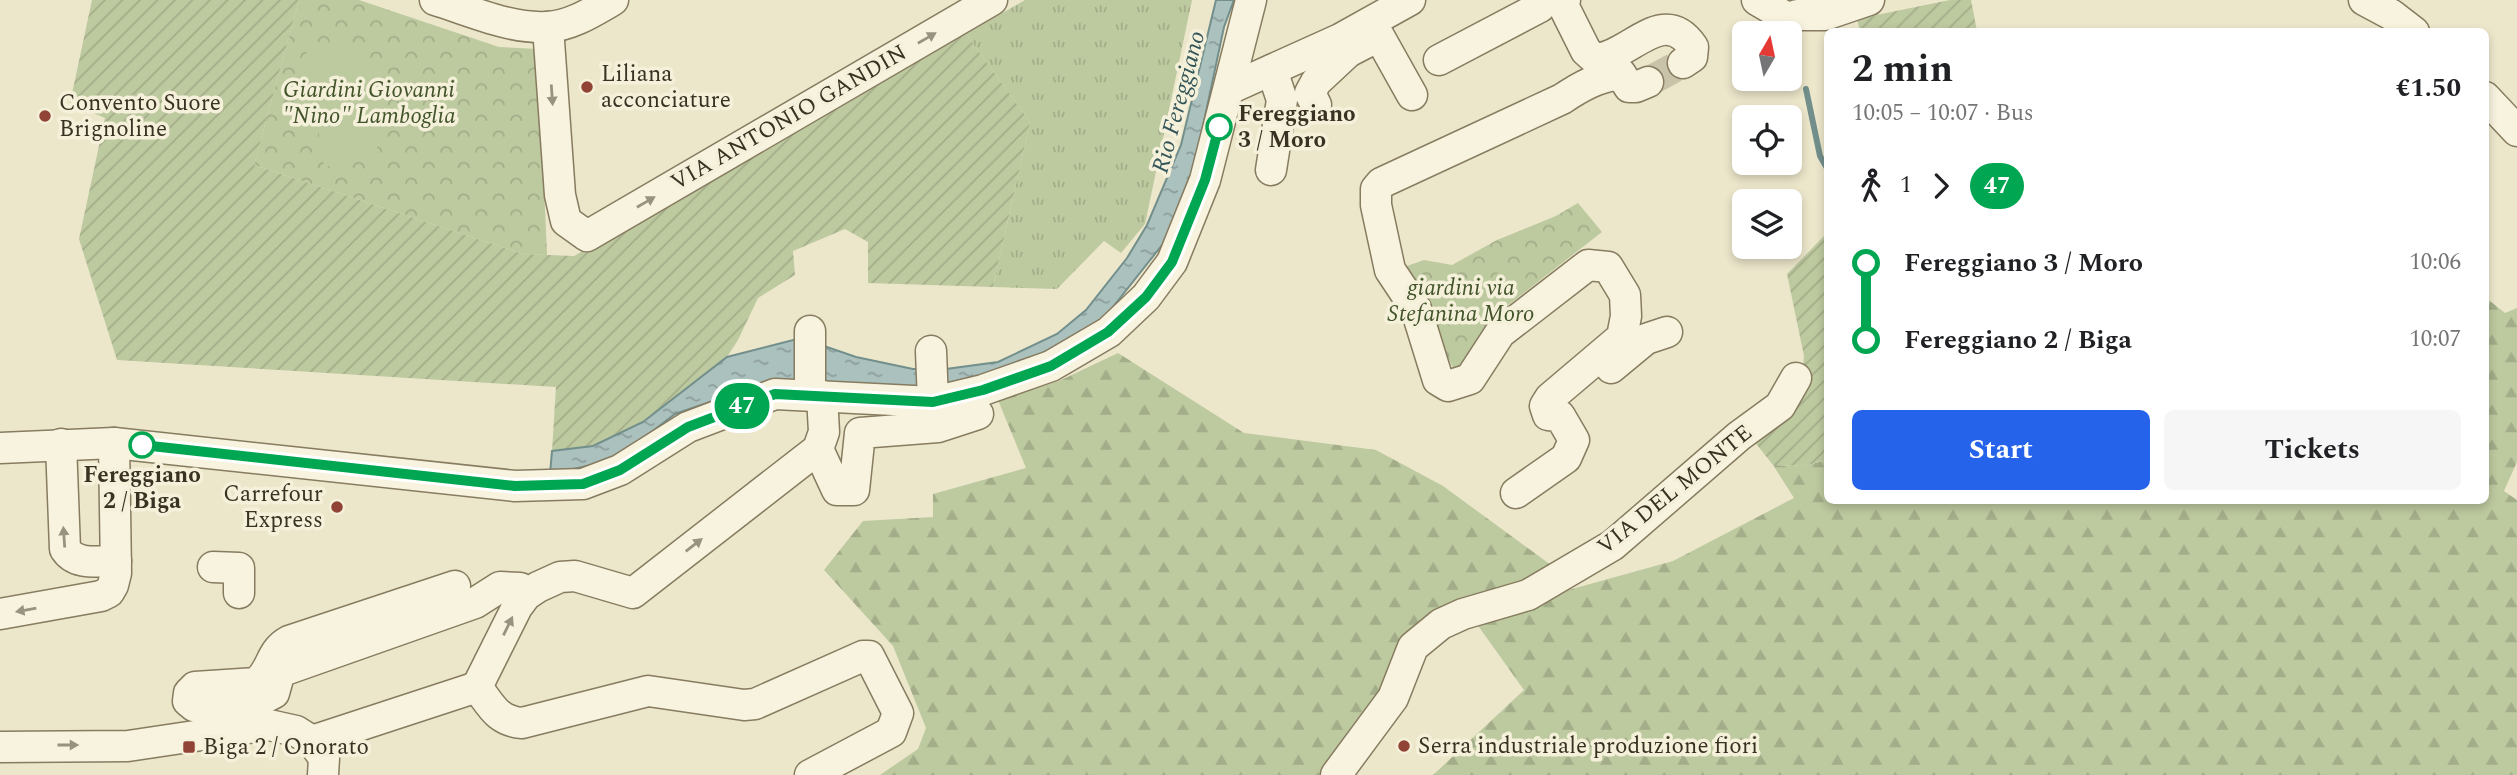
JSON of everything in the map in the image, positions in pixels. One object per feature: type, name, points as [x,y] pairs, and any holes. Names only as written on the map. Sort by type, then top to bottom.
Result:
[{"type":"street","points":[[435,0],[499,20],[533,17],[593,5]]},
{"type":"street","name":"VIA ANTONIO GANDIN","points":[[533,17],[566,221],[587,236],[992,0]]},
{"type":"street","points":[[0,448],[114,443],[515,486],[583,484],[620,470],[688,427],[775,394],[814,392],[932,377],[983,390],[1051,366],[1108,332],[1146,297],[1172,262],[1205,180],[1251,0]]},
{"type":"street","points":[[1316,105],[1310,93],[1315,82],[1343,46],[1410,0]]},
{"type":"street","points":[[1439,60],[1540,7],[1542,0]]},
{"type":"street","points":[[1565,0],[1564,7],[1586,51],[1595,60],[1605,59],[1657,29],[1674,30],[1686,36],[1693,47],[1692,57],[1683,63]]},
{"type":"street","points":[[1757,0],[1789,19],[1797,15],[1825,15],[1869,0]]},
{"type":"street","points":[[2364,0],[2392,15],[2409,28]]},
{"type":"street","points":[[1229,89],[1272,70],[1379,36],[1412,95]]},
{"type":"street","points":[[1271,170],[1282,100],[1272,70]]},
{"type":"street","points":[[1560,416],[1548,415],[1545,406],[1550,398],[1622,337],[1626,316],[1625,295],[1608,267],[1588,265],[1500,334],[1470,379],[1448,386],[1438,380],[1416,309],[1390,270],[1376,205],[1376,189],[1381,183],[1562,99],[1606,75],[1620,74],[1629,86],[1636,87],[1648,82]]},
{"type":"street","points":[[2489,101],[2517,131]]},
{"type":"street","points":[[2489,125],[2517,150]]},
{"type":"street","points":[[1560,416],[1575,397],[1646,339],[1667,332]]},
{"type":"street","points":[[312,741],[477,687],[517,607],[526,595],[560,577],[575,576],[633,593],[818,449],[824,432],[814,392],[810,335]]},
{"type":"street","name":"VIA DEL MONTE","points":[[1336,775],[1393,698],[1413,647],[1441,624],[1463,614],[1528,595],[1613,545],[1739,436],[1780,406],[1796,378]]},
{"type":"street","points":[[818,449],[837,490],[854,490],[860,433],[938,426],[978,414]]},
{"type":"street","points":[[1516,493],[1566,457],[1574,440],[1560,416]]},
{"type":"street","points":[[0,614],[101,596],[113,585],[116,561],[114,443]]},
{"type":"street","points":[[61,444],[65,550],[69,556],[81,561],[116,561]]},
{"type":"street","points":[[213,566],[239,568],[239,593]]},
{"type":"street","points":[[455,586],[289,640],[277,649],[257,683],[195,687],[189,693],[188,701],[197,708],[251,705],[274,693],[279,675],[285,670],[475,603],[500,587],[520,588],[526,595]]},
{"type":"street","points":[[477,687],[498,715],[509,722],[522,723],[648,691],[744,705],[755,704],[863,656],[869,656],[898,713],[891,732],[810,775]]},
{"type":"street","points":[[0,747],[128,746],[269,725],[296,731],[312,741],[324,758],[323,775]]},
{"type":"green space","points":[[92,0],[299,0],[254,165],[523,254],[574,256],[966,34],[1030,122],[993,287],[868,283],[868,242],[845,229],[793,251],[795,275],[758,298],[727,357],[680,396],[643,422],[593,446],[552,451],[556,387],[117,360],[79,239],[105,118],[70,103]]},
{"type":"green space","name":"Giardini Giovanni \"Nino\" Lamboglia","points":[[299,0],[359,0],[499,47],[538,49],[547,255],[523,254],[254,165]]},
{"type":"green space","points":[[1025,0],[1192,0],[1145,224],[1121,253],[1104,241],[1057,289],[993,287],[1030,122],[966,34]]},
{"type":"green space","points":[[1950,0],[1971,0],[1976,28],[1859,28],[1857,19]]},
{"type":"green space","points":[[361,42],[379,158],[324,167],[306,51]]},
{"type":"green space","name":"giardini via Stefanina Moro","points":[[1578,203],[1602,232],[1507,306],[1485,331],[1469,363],[1454,370],[1407,266],[1424,260],[1452,265],[1497,240],[1556,216]]},
{"type":"green space","points":[[1824,236],[1824,461],[1804,466],[1773,465],[1750,436],[1802,377],[1804,356],[1787,274]]},
{"type":"green space","points":[[1513,261],[1532,286],[1470,333],[1451,308]]},
{"type":"green space","points":[[2489,300],[2505,313],[2517,308],[2517,462],[2504,491],[2517,500],[2517,775],[1433,775],[1524,690],[1474,620],[1673,561],[1794,498],[1773,465],[1804,466],[1824,461],[1824,504],[2489,504]]},
{"type":"green space","points":[[1118,353],[1244,433],[1376,450],[1443,486],[1555,568],[1437,617],[1400,637],[1387,696],[1324,775],[880,775],[918,749],[926,728],[893,646],[824,570],[863,521],[933,517],[933,494],[1026,468],[998,400],[1059,381]]},
{"type":"water","name":"Rio Fereggiano","points":[[1216,0],[1234,0],[1224,27],[1193,173],[1166,240],[1101,322],[1041,354],[948,387],[915,390],[774,380],[675,414],[615,460],[550,474],[552,451],[593,446],[643,422],[727,357],[801,338],[856,357],[913,369],[946,369],[998,362],[1057,334],[1086,310],[1127,258],[1147,225],[1181,145]]},
{"type":"waterway","points":[[1806,89],[1820,156],[1824,163]]},
{"type":"tunnel","points":[[1648,82],[1683,63]]},
{"type":"bus line","name":"47","points":[[142,445],[515,486],[583,484],[620,470],[688,427],[775,394],[933,402],[983,390],[1051,366],[1108,332],[1146,297],[1172,262],[1205,180],[1219,127]]},
{"type":"place","name":"Liliana acconciature","points":[[587,87]]},
{"type":"place","name":"Convento Suore Brignoline","points":[[45,116]]},
{"type":"place","name":"Fereggiano 3 / Moro","points":[[1219,127]]},
{"type":"place","name":"Fereggiano 2 / Biga","points":[[142,445]]},
{"type":"place","name":"Carrefour Express","points":[[337,507]]},
{"type":"place","name":"Serra industriale produzione fiori","points":[[1404,746]]},
{"type":"place","name":"Biga 2 / Onorato","points":[[189,747]]}]
